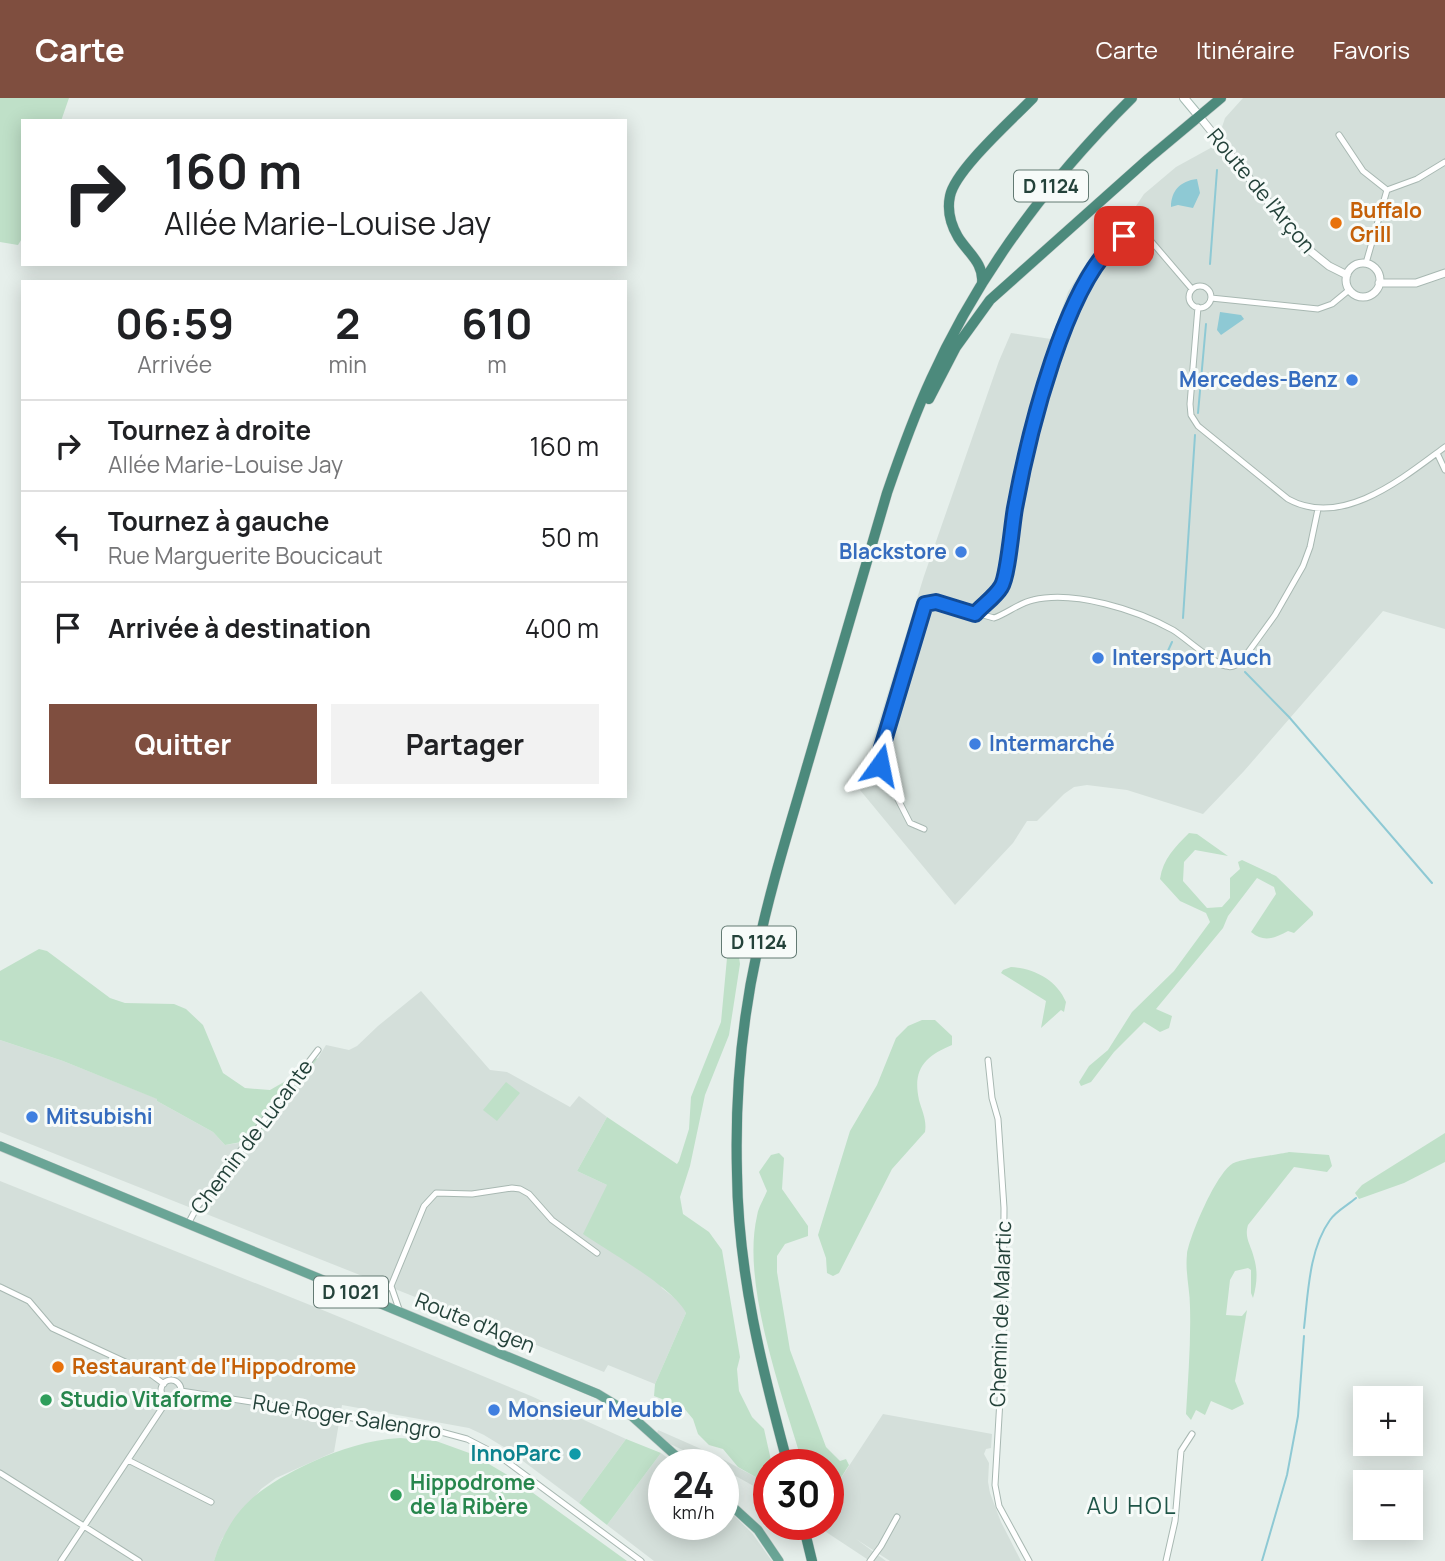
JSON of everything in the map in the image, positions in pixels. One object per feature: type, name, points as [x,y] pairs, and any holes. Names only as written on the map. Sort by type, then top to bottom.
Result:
[{"type":"highway","points":[[982,284],[981,269],[954,228],[949,211],[950,195],[955,182],[967,167],[1033,98]]},
{"type":"highway","name":"D 1124","points":[[784,1449],[763,1375],[744,1272],[737,1177],[737,1120],[742,1045],[766,909],[869,551],[907,435],[931,378],[982,284],[1038,203],[1071,161],[1132,98]]},
{"type":"highway","points":[[907,435],[917,426],[956,347],[990,300],[1148,159],[1221,98]]},
{"type":"highway","points":[[807,1540],[812,1561]]},
{"type":"main road","name":"Route de l’Arçon","points":[[1184,98],[1199,117]]},
{"type":"main road","name":"Route d'Agen","points":[[0,1146],[598,1394],[626,1411],[668,1449]]},
{"type":"main road","points":[[739,1513],[758,1530],[779,1561]]},
{"type":"street","name":"Route de l’Arçon","points":[[1199,117],[1303,245],[1329,266],[1347,275]]},
{"type":"street","points":[[1339,135],[1363,171],[1387,190]]},
{"type":"street","points":[[1387,190],[1417,179],[1445,162]]},
{"type":"street","points":[[1366,263],[1387,190]]},
{"type":"street","points":[[975,614],[1003,583],[1015,507],[1032,434],[1055,355],[1076,298],[1085,282],[1118,240],[1137,234],[1151,241],[1192,289]]},
{"type":"street","points":[[1366,263],[1376,269],[1379,283],[1376,290],[1367,296],[1355,295],[1346,283],[1347,275],[1354,265],[1366,263]]},
{"type":"street","points":[[1379,283],[1416,283],[1445,273]]},
{"type":"street","points":[[1192,289],[1204,287],[1210,293],[1206,305],[1198,307]]},
{"type":"street","points":[[1192,289],[1190,300],[1198,307]]},
{"type":"street","points":[[1210,298],[1318,309],[1332,304],[1349,290]]},
{"type":"street","points":[[1198,307],[1189,404],[1192,418],[1282,495],[1303,506],[1335,508],[1371,495],[1398,481],[1445,447]]},
{"type":"street","points":[[1437,453],[1445,470]]},
{"type":"street","points":[[924,829],[910,823],[881,769],[880,754],[925,604],[936,602],[994,618],[1040,598],[1102,602],[1173,631],[1223,666],[1236,665],[1245,657],[1275,615],[1303,566],[1318,509]]},
{"type":"street","name":"Chemin de Lucante","points":[[188,1224],[197,1207],[318,1050]]},
{"type":"street","name":"Chemin de Malartic","points":[[988,1060],[992,1098],[998,1119],[1004,1208],[1003,1348],[995,1485],[999,1506],[1029,1561]]},
{"type":"street","points":[[370,1299],[391,1286],[424,1206],[429,1198],[443,1192],[472,1194],[520,1189],[529,1194],[552,1220],[597,1253]]},
{"type":"street","points":[[391,1286],[400,1312]]},
{"type":"street","points":[[0,1287],[29,1301],[52,1328],[149,1373],[164,1384]]},
{"type":"street","points":[[169,1381],[180,1385],[181,1391],[176,1399],[168,1399],[162,1393],[164,1384],[169,1381]]},
{"type":"street","name":"Rue Roger Salengro","points":[[181,1391],[461,1436],[498,1455],[641,1561]]},
{"type":"street","points":[[61,1561],[168,1399]]},
{"type":"street","points":[[1166,1561],[1175,1521],[1181,1451],[1192,1434]]},
{"type":"street","points":[[128,1460],[211,1502]]},
{"type":"street","points":[[0,1474],[139,1561]]},
{"type":"street","points":[[870,1561],[897,1517]]},
{"type":"shaded area","points":[[1243,98],[1445,98],[1445,629],[1383,611],[1244,771],[1203,814],[1127,790],[1087,785],[1074,787],[1037,821],[1027,821],[1013,843],[955,905],[860,790],[924,576],[999,361],[1011,333],[1051,339],[1068,292],[1083,268],[1106,241],[1120,230],[1144,194],[1176,167],[1216,145],[1225,118]]},
{"type":"shaded area","points":[[421,991],[490,1070],[507,1072],[570,1107],[579,1096],[607,1117],[577,1171],[607,1185],[662,1288],[682,1304],[686,1313],[655,1384],[608,1365],[604,1372],[0,1132],[0,1040],[63,1061],[158,1099],[157,1101],[213,1132],[225,1145],[245,1142],[318,1058],[326,1045],[349,1050],[357,1046]]},
{"type":"shaded area","points":[[0,1181],[325,1311],[531,1396],[626,1439],[579,1503],[507,1449],[469,1428],[342,1405],[334,1452],[276,1478],[261,1489],[222,1539],[214,1561],[0,1561]]},
{"type":"shaded area","points":[[883,1414],[992,1434],[991,1448],[986,1449],[984,1454],[989,1463],[990,1493],[1021,1561],[890,1561],[856,1539],[886,1561],[870,1561],[838,1540],[844,1540],[844,1474]]},
{"type":"shaded area","points":[[658,1430],[701,1449],[681,1449],[666,1442],[657,1433]]},
{"type":"shaded area","points":[[739,1468],[753,1476],[753,1486],[739,1478]]},
{"type":"shaded area","points":[[648,1470],[648,1540],[739,1540],[739,1520],[752,1533],[753,1540],[757,1540],[772,1561],[654,1561],[607,1525]]},
{"type":"green space","points":[[0,98],[69,98],[62,119],[21,119],[21,240],[18,245],[0,242]]},
{"type":"green space","points":[[1189,833],[1197,834],[1228,856],[1195,850],[1184,862],[1183,881],[1207,908],[1222,907],[1230,898],[1230,878],[1240,869],[1238,862],[1242,860],[1276,876],[1313,915],[1294,933],[1288,931],[1270,938],[1251,932],[1276,894],[1274,887],[1257,878],[1228,916],[1223,928],[1156,1009],[1172,1016],[1169,1028],[1160,1032],[1144,1022],[1114,1052],[1091,1082],[1081,1086],[1079,1082],[1089,1066],[1108,1050],[1132,1012],[1174,971],[1210,922],[1206,913],[1180,901],[1160,879],[1167,859]]},
{"type":"green space","points":[[39,949],[47,951],[110,998],[125,1003],[174,1004],[186,1009],[203,1025],[223,1073],[245,1088],[270,1090],[284,1082],[304,1063],[318,1058],[257,1139],[225,1145],[213,1132],[157,1099],[63,1061],[0,1040],[0,971]]},
{"type":"green space","points":[[734,955],[739,957],[740,964],[729,1035],[705,1095],[690,1166],[680,1197],[683,1214],[709,1232],[722,1250],[740,1357],[737,1369],[739,1391],[752,1417],[764,1429],[768,1449],[753,1449],[753,1476],[739,1468],[739,1449],[723,1449],[709,1445],[698,1434],[693,1419],[683,1407],[654,1396],[655,1384],[686,1313],[679,1303],[655,1282],[583,1234],[607,1185],[577,1171],[607,1117],[677,1164],[689,1129],[691,1097],[721,1022],[727,958]]},
{"type":"green space","points":[[1011,967],[1036,973],[1057,987],[1066,1002],[1064,1012],[1061,1010],[1041,1028],[1046,1001],[1001,973]]},
{"type":"green space","points":[[922,1020],[935,1020],[952,1036],[952,1045],[928,1059],[920,1071],[917,1089],[925,1120],[925,1132],[892,1169],[839,1273],[833,1276],[827,1273],[826,1258],[818,1235],[850,1131],[877,1085],[896,1038],[908,1026]]},
{"type":"green space","points":[[506,1082],[520,1093],[497,1121],[483,1110]]},
{"type":"green space","points":[[1445,1133],[1445,1162],[1404,1183],[1359,1199],[1355,1193],[1362,1185]]},
{"type":"green space","points":[[1289,1152],[1329,1155],[1332,1166],[1327,1172],[1294,1167],[1248,1225],[1247,1238],[1256,1268],[1253,1298],[1251,1270],[1248,1268],[1235,1271],[1230,1280],[1226,1315],[1242,1316],[1247,1310],[1235,1381],[1244,1404],[1232,1410],[1211,1401],[1205,1415],[1196,1410],[1191,1420],[1186,1414],[1190,1320],[1187,1254],[1193,1233],[1212,1192],[1232,1164]]},
{"type":"green space","points":[[779,1153],[784,1158],[782,1189],[808,1226],[808,1236],[785,1244],[777,1256],[777,1272],[790,1350],[828,1449],[798,1449],[775,1374],[759,1307],[754,1244],[758,1213],[767,1191],[759,1172],[771,1155]]},
{"type":"green space","name":"Hippodrome de la Ribère","points":[[400,1438],[436,1441],[472,1454],[511,1477],[627,1561],[214,1561],[221,1542],[240,1512],[278,1479],[333,1453],[366,1443]]},
{"type":"green space","points":[[626,1439],[651,1449],[648,1449],[648,1470],[607,1525],[579,1503]]},
{"type":"green space","points":[[844,1460],[849,1465],[844,1473]]},
{"type":"water","points":[[1197,179],[1200,193],[1193,208],[1178,205],[1171,207],[1178,188]]},
{"type":"water","points":[[1220,312],[1241,315],[1244,319],[1221,335],[1217,330]]},
{"type":"waterway","points":[[1210,264],[1217,170]]},
{"type":"waterway","points":[[1198,413],[1206,324]]},
{"type":"waterway","points":[[1183,618],[1195,435]]},
{"type":"waterway","points":[[1167,653],[1172,642]]},
{"type":"waterway","points":[[1245,672],[1289,717],[1432,883]]},
{"type":"waterway","points":[[1304,1328],[1311,1272],[1318,1244],[1333,1217],[1356,1198]]},
{"type":"waterway","points":[[1262,1561],[1287,1475],[1298,1416],[1304,1336]]},
{"type":"place","name":"Buffalo Grill","points":[[1336,223]]},
{"type":"place","name":"Mercedes-Benz","points":[[1352,380]]},
{"type":"place","name":"Blackstore","points":[[961,552]]},
{"type":"place","name":"Intersport Auch","points":[[1098,658]]},
{"type":"place","name":"Intermarché","points":[[975,744]]},
{"type":"place","name":"Mitsubishi","points":[[32,1117]]},
{"type":"place","name":"Restaurant de l'Hippodrome","points":[[58,1367]]},
{"type":"place","name":"Studio Vitaforme","points":[[46,1400]]},
{"type":"place","name":"Monsieur Meuble","points":[[494,1410]]},
{"type":"place","name":"InnoParc","points":[[575,1454]]},
{"type":"place","name":"Hippodrome de la Ribère","points":[[396,1495]]},
{"type":"district","name":"AU HOL","points":[[1132,1506]]},
{"type":"route","points":[[880,765],[880,754],[925,604],[932,601],[975,614],[1001,588],[1025,460],[1055,355],[1082,286],[1124,236]]}]
